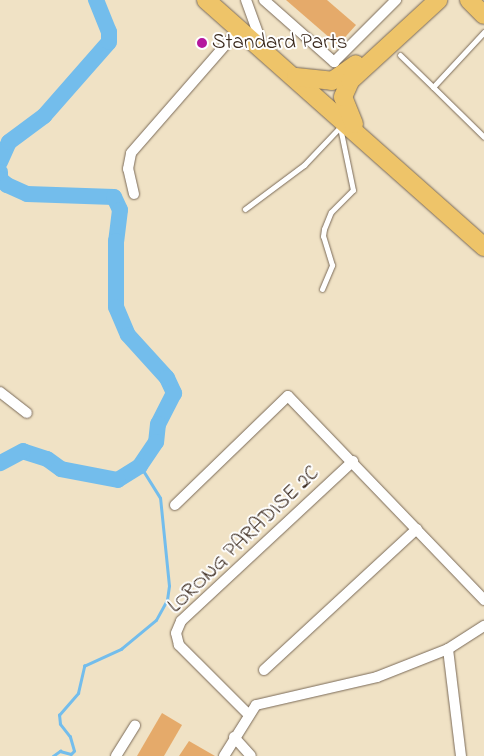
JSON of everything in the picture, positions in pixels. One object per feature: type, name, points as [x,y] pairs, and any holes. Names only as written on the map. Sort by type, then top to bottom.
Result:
[{"type":"highway","points":[[206,0],[295,76],[343,124],[359,133],[484,246]]},
{"type":"highway","points":[[295,76],[332,81],[340,67],[420,0]]},
{"type":"highway","points":[[359,133],[344,107],[346,88],[438,0]]},
{"type":"highway","points":[[462,0],[477,8]]},
{"type":"street","points":[[246,0],[264,50]]},
{"type":"street","points":[[264,0],[340,67],[396,0]]},
{"type":"street","points":[[134,194],[128,169],[131,153],[239,29]]},
{"type":"street","points":[[0,392],[27,413]]},
{"type":"street","points":[[174,505],[288,396],[353,461],[484,600]]},
{"type":"street","name":"LORONG PARADISE 2C","points":[[248,714],[179,645],[178,627],[188,614],[353,461]]},
{"type":"street","points":[[264,670],[417,529]]},
{"type":"street","points":[[224,756],[248,714],[256,705],[377,677],[448,649],[484,626]]},
{"type":"street","points":[[448,649],[460,756]]},
{"type":"street","points":[[116,756],[135,726]]},
{"type":"street","points":[[234,738],[251,756]]},
{"type":"lane","points":[[434,87],[484,32]]},
{"type":"lane","points":[[400,55],[484,137]]},
{"type":"lane","points":[[245,210],[304,165],[343,124]]},
{"type":"lane","points":[[322,289],[332,265],[324,242],[324,229],[331,212],[353,190],[343,124]]},
{"type":"building","points":[[286,0],[327,0],[356,25],[338,45]]},
{"type":"building","points":[[162,713],[182,725],[164,756],[137,756]]},
{"type":"building","points":[[189,741],[215,756],[179,756]]},
{"type":"waterway","points":[[0,162],[9,142],[44,116],[109,42],[109,32],[96,0]]},
{"type":"waterway","points":[[0,172],[0,179],[7,185],[27,194],[114,197],[120,210],[116,241],[116,307],[128,335],[167,378],[174,393],[158,424],[156,442],[140,466],[118,480],[61,469],[47,459],[23,451],[0,463]]},
{"type":"waterway","points":[[53,756],[60,751],[71,754],[74,751],[70,737],[60,724],[59,715],[78,693],[84,666],[121,649],[156,620],[167,600],[169,586],[160,498],[140,466]]},
{"type":"place","name":"Standard Parts","points":[[202,43]]}]
